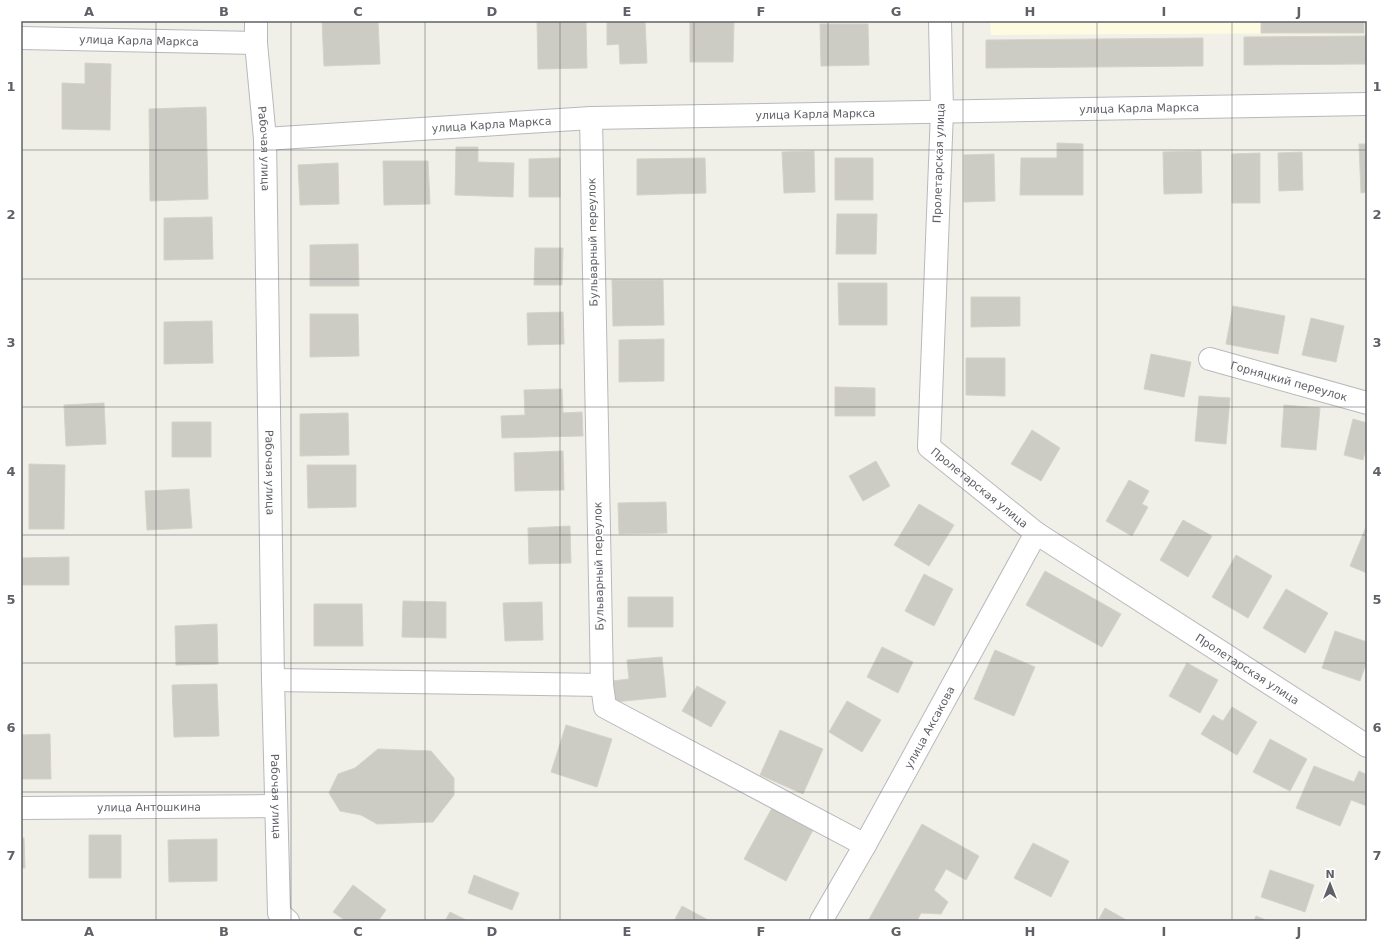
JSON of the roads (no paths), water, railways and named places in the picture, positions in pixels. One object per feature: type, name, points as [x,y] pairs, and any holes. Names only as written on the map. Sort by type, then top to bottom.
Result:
[{"type":"street","name":"Рабочая улица","points":[[256,21],[256,43],[265,139],[272,680],[279,913],[288,921]]},
{"type":"street","name":"Пролетарская улица","points":[[940,21],[942,111],[929,447],[1036,533],[1367,746]]},
{"type":"street","name":"улица Карла Маркса","points":[[21,38],[256,43]]},
{"type":"street","name":"улица Карла Маркса","points":[[265,139],[591,118],[1367,104]]},
{"type":"street","name":"Бульварный переулок","points":[[591,118],[602,685],[605,707],[865,845]]},
{"type":"street","name":"Горняцкий переулок","points":[[1210,359],[1367,403]]},
{"type":"street","name":"улица Аксакова","points":[[821,921],[865,845],[1036,533]]},
{"type":"street","points":[[272,680],[602,685]]},
{"type":"street","name":"улица Антошкина","points":[[21,808],[276,806]]}]
